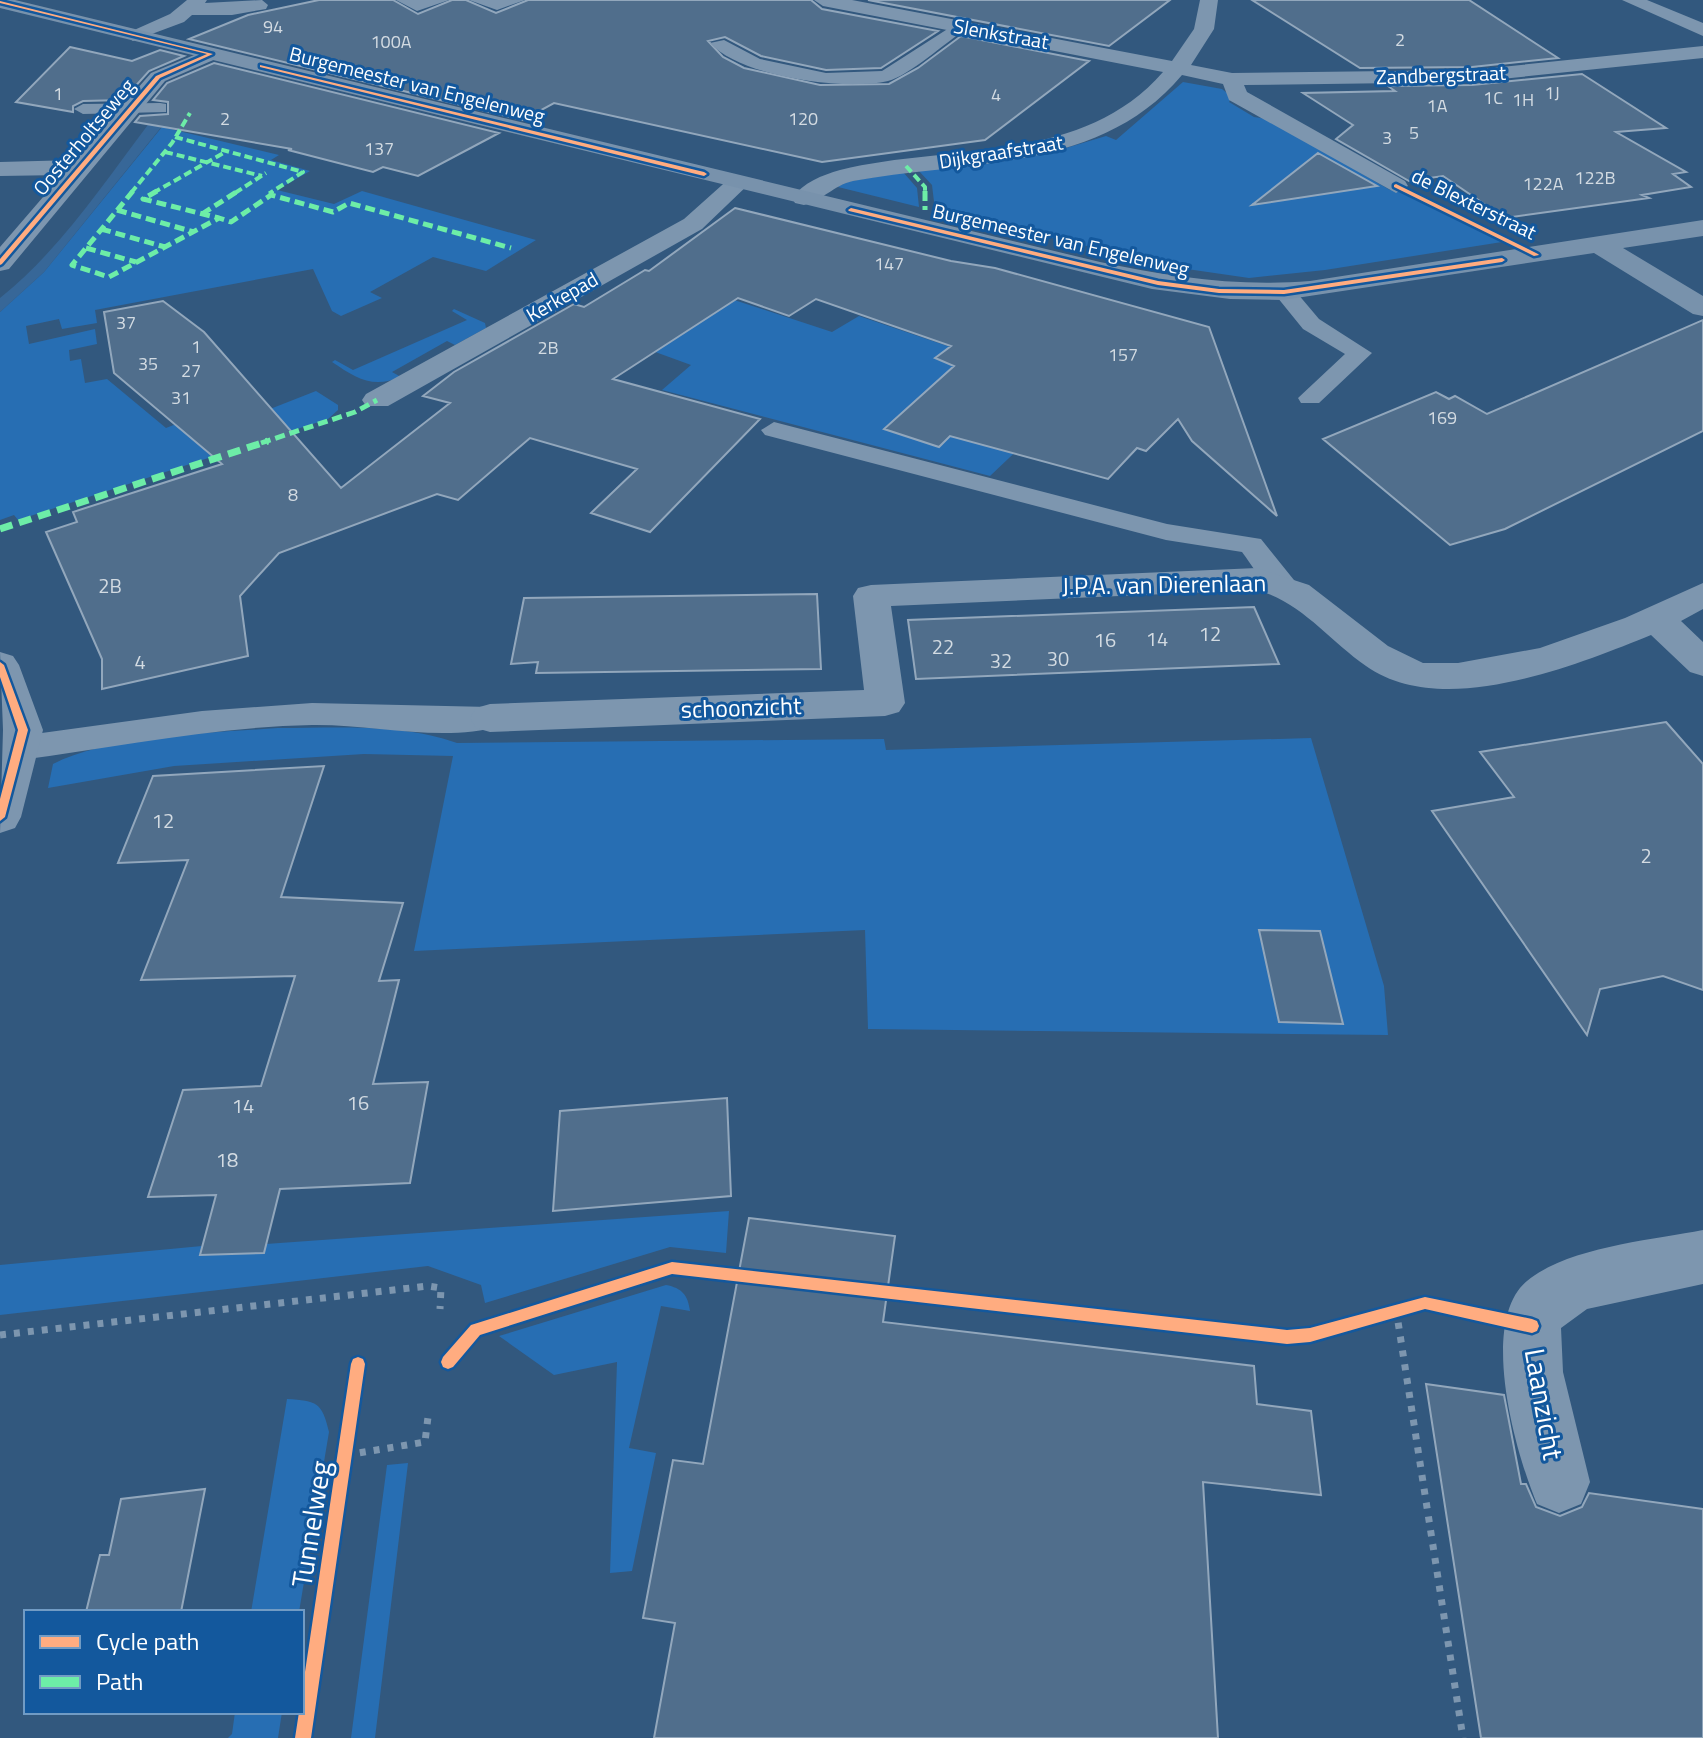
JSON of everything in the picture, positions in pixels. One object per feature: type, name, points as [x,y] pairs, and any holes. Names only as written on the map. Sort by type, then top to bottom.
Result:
[{"type":"street","name":"Slenkstraat","points":[[823,0],[1180,67]]},
{"type":"street","name":"Dijkgraafstraat","points":[[804,198],[831,180],[848,175],[1049,146],[1081,138],[1119,121],[1180,67],[1201,35],[1209,0]]},
{"type":"street","points":[[1631,0],[1703,30]]},
{"type":"street","name":"Burgemeester van Engelenweg","points":[[0,2],[1158,283],[1219,291],[1284,292],[1703,228]]},
{"type":"street","points":[[133,35],[172,20],[193,4],[232,9],[259,5]]},
{"type":"street","name":"Zandbergstraat","points":[[1180,67],[1232,79],[1472,76],[1703,52]]},
{"type":"street","name":"Oosterholtseweg","points":[[5,250],[83,167],[162,74],[211,54]]},
{"type":"street","name":"de Blexterstraat","points":[[1232,79],[1237,95],[1396,186]]},
{"type":"street","points":[[0,169],[83,167]]},
{"type":"street","name":"Kerkepad","points":[[377,400],[693,224],[739,182]]},
{"type":"street","points":[[1631,240],[1703,286]]},
{"type":"street","points":[[1599,245],[1703,308]]},
{"type":"street","name":"J.P.A. van Dierenlaan","points":[[871,596],[1245,579],[1283,585],[1316,602],[1396,669],[1437,680],[1569,653],[1657,619],[1703,594]]},
{"type":"street","name":"schoonzicht","points":[[490,718],[885,703],[871,596]]},
{"type":"street","points":[[1657,619],[1703,663]]},
{"type":"street","points":[[0,665],[21,720],[20,748],[0,817]]},
{"type":"street","name":"Laanzicht","points":[[1559,1482],[1532,1352],[1532,1326],[1538,1311],[1546,1302],[1573,1286],[1703,1257]]},
{"type":"lane","points":[[404,0],[417,6],[441,0]]},
{"type":"lane","points":[[477,0],[497,5],[517,0]]},
{"type":"lane","points":[[718,43],[755,63],[826,78],[886,76],[960,26]]},
{"type":"lane","points":[[83,109],[160,108]]},
{"type":"lane","points":[[1284,292],[1311,324],[1360,353],[1310,398]]},
{"type":"lane","points":[[774,430],[1166,532],[1251,545],[1283,585]]},
{"type":"lane","points":[[20,748],[277,716],[342,715],[438,720],[490,718]]},
{"type":"path","points":[[0,1335],[428,1286],[441,1288],[440,1309]]},
{"type":"path","points":[[1382,1313],[1409,1305]]},
{"type":"path","points":[[1396,1309],[1463,1738]]},
{"type":"path","points":[[346,1455],[425,1442],[428,1417]]},
{"type":"shaded area","points":[[1183,82],[1222,89],[1232,97],[1229,102],[1254,117],[1267,119],[1390,190],[1396,188],[1502,242],[1325,270],[1249,278],[1180,268],[935,210],[932,185],[918,170],[1056,151],[1106,136],[1116,140]]},
{"type":"shaded area","points":[[167,120],[44,272],[0,312],[0,298],[62,237],[150,122]]},
{"type":"shaded area","points":[[162,127],[279,155],[271,160],[310,171],[277,190],[334,204],[362,191],[536,240],[486,271],[433,257],[370,292],[382,298],[341,316],[332,311],[313,269],[95,310],[97,323],[62,329],[59,319],[26,326],[29,344],[95,329],[97,344],[69,350],[70,361],[81,359],[85,383],[107,379],[166,428],[246,397],[265,411],[316,391],[338,405],[338,410],[328,419],[18,520],[14,515],[0,520],[0,312],[44,272]]},
{"type":"shaded area","points":[[903,172],[917,188],[919,207],[838,187],[846,182]]},
{"type":"shaded area","points":[[725,297],[832,332],[859,316],[1080,391],[990,476],[662,390],[691,365],[573,322]]},
{"type":"shaded area","points":[[454,309],[485,323],[486,328],[455,345],[447,341],[392,372],[401,377],[373,382],[349,373],[332,362],[335,360],[353,370],[467,320],[452,311]]},
{"type":"shaded area","points":[[278,728],[391,729],[457,743],[884,739],[886,750],[1311,738],[1384,986],[1388,1035],[868,1029],[865,930],[414,951],[453,756],[364,754],[174,766],[48,788],[53,764],[76,754],[162,737]]},
{"type":"shaded area","points":[[729,1211],[726,1253],[670,1247],[485,1303],[481,1285],[428,1266],[0,1315],[0,1265],[202,1246],[200,1255],[266,1244]]},
{"type":"shaded area","points":[[666,1285],[683,1293],[690,1311],[661,1306],[629,1448],[656,1453],[632,1571],[610,1573],[617,1362],[554,1375],[499,1336]]},
{"type":"shaded area","points":[[287,1399],[312,1402],[324,1414],[329,1432],[299,1610],[251,1610]]},
{"type":"shaded area","points":[[408,1463],[375,1738],[351,1738],[387,1465]]},
{"type":"shaded area","points":[[235,1714],[282,1714],[278,1738],[228,1738],[232,1734]]},
{"type":"building","points":[[319,0],[393,0],[418,14],[452,0],[466,0],[496,13],[528,0],[811,0],[822,9],[938,31],[881,68],[826,70],[761,56],[725,37],[708,41],[723,57],[744,68],[820,85],[889,84],[918,68],[961,36],[1089,61],[985,140],[822,162],[554,103],[523,120],[189,39],[248,15]]},
{"type":"building","points":[[868,0],[1170,0],[1109,46]]},
{"type":"building","points":[[1252,0],[1469,0],[1558,58],[1472,67],[1360,68]]},
{"type":"building","points":[[70,47],[132,61],[160,50],[184,56],[149,71],[123,100],[83,101],[73,106],[73,112],[16,102]]},
{"type":"building","points":[[214,63],[499,133],[418,176],[383,167],[373,172],[288,150],[292,149],[135,122],[140,116],[168,114],[168,102],[153,100],[167,83]]},
{"type":"building","points":[[1582,74],[1666,128],[1616,132],[1686,172],[1673,174],[1691,187],[1642,195],[1649,198],[1505,218],[1443,176],[1409,181],[1336,139],[1353,125],[1303,93],[1395,91],[1388,86],[1472,85]]},
{"type":"building","points":[[1318,153],[1377,186],[1252,205]]},
{"type":"building","points":[[735,208],[951,261],[995,268],[1209,327],[1277,516],[1192,441],[1178,419],[1146,451],[1137,448],[1108,479],[950,436],[939,447],[884,429],[954,366],[935,358],[951,346],[816,299],[789,316],[738,298],[613,379],[760,419],[650,532],[591,513],[637,469],[530,438],[458,500],[437,494],[279,553],[240,596],[248,656],[102,689],[102,659],[46,532],[77,522],[73,512],[222,464],[114,373],[104,312],[163,301],[204,332],[341,488],[450,403],[423,396],[454,372],[574,304],[584,307],[645,270],[649,271]]},
{"type":"building","points":[[1703,320],[1703,431],[1505,529],[1450,545],[1323,439],[1436,392],[1449,399],[1455,396],[1487,414]]},
{"type":"building","points":[[817,594],[821,669],[536,673],[538,662],[511,664],[524,598]]},
{"type":"building","points":[[1254,607],[1279,664],[916,679],[908,620]]},
{"type":"building","points":[[1666,722],[1703,764],[1703,990],[1663,976],[1600,989],[1587,1035],[1432,811],[1514,797],[1480,752]]},
{"type":"building","points":[[324,766],[281,897],[403,903],[379,981],[399,980],[373,1084],[428,1082],[410,1183],[280,1189],[264,1253],[200,1255],[216,1195],[148,1197],[183,1090],[261,1086],[295,976],[141,980],[188,860],[118,863],[153,776]]},
{"type":"building","points":[[1259,930],[1320,931],[1343,1024],[1279,1022]]},
{"type":"building","points":[[727,1098],[731,1196],[553,1211],[560,1111]]},
{"type":"building","points":[[749,1218],[895,1236],[883,1322],[1254,1366],[1257,1404],[1311,1411],[1321,1495],[1203,1482],[1218,1738],[654,1738],[675,1623],[643,1618],[673,1460],[703,1464]]},
{"type":"building","points":[[1426,1384],[1504,1395],[1521,1484],[1526,1484],[1536,1507],[1560,1516],[1582,1507],[1589,1493],[1703,1509],[1703,1738],[1481,1738]]},
{"type":"building","points":[[205,1489],[181,1610],[86,1610],[100,1555],[109,1555],[121,1499]]},
{"type":"marked path","points":[[190,113],[172,143],[72,265],[109,277],[219,218],[231,222],[271,195],[333,212],[349,203],[511,248]]},
{"type":"marked path","points":[[175,137],[303,172],[269,192],[271,195]]},
{"type":"marked path","points":[[219,218],[143,199],[227,151]]},
{"type":"marked path","points":[[165,152],[262,176]]},
{"type":"marked path","points":[[906,166],[925,187],[925,210]]},
{"type":"marked path","points":[[202,214],[266,173]]},
{"type":"marked path","points":[[117,210],[194,232]]},
{"type":"marked path","points":[[101,229],[165,247]]},
{"type":"marked path","points":[[86,248],[136,262]]},
{"type":"marked path","points":[[0,529],[355,412],[377,400]]},
{"type":"cycle path","points":[[0,2],[211,54]]},
{"type":"cycle path","points":[[0,263],[158,77],[211,54]]},
{"type":"cycle path","points":[[262,66],[704,174]]},
{"type":"cycle path","points":[[1396,186],[1536,255]]},
{"type":"cycle path","points":[[851,210],[1158,283],[1219,291],[1284,292],[1502,260]]},
{"type":"cycle path","points":[[0,665],[23,730],[0,817]]},
{"type":"cycle path","points":[[448,1362],[476,1330],[672,1268],[1287,1337],[1310,1335],[1425,1303],[1532,1326]]},
{"type":"cycle path","name":"Tunnelweg","points":[[303,1738],[358,1364]]}]
